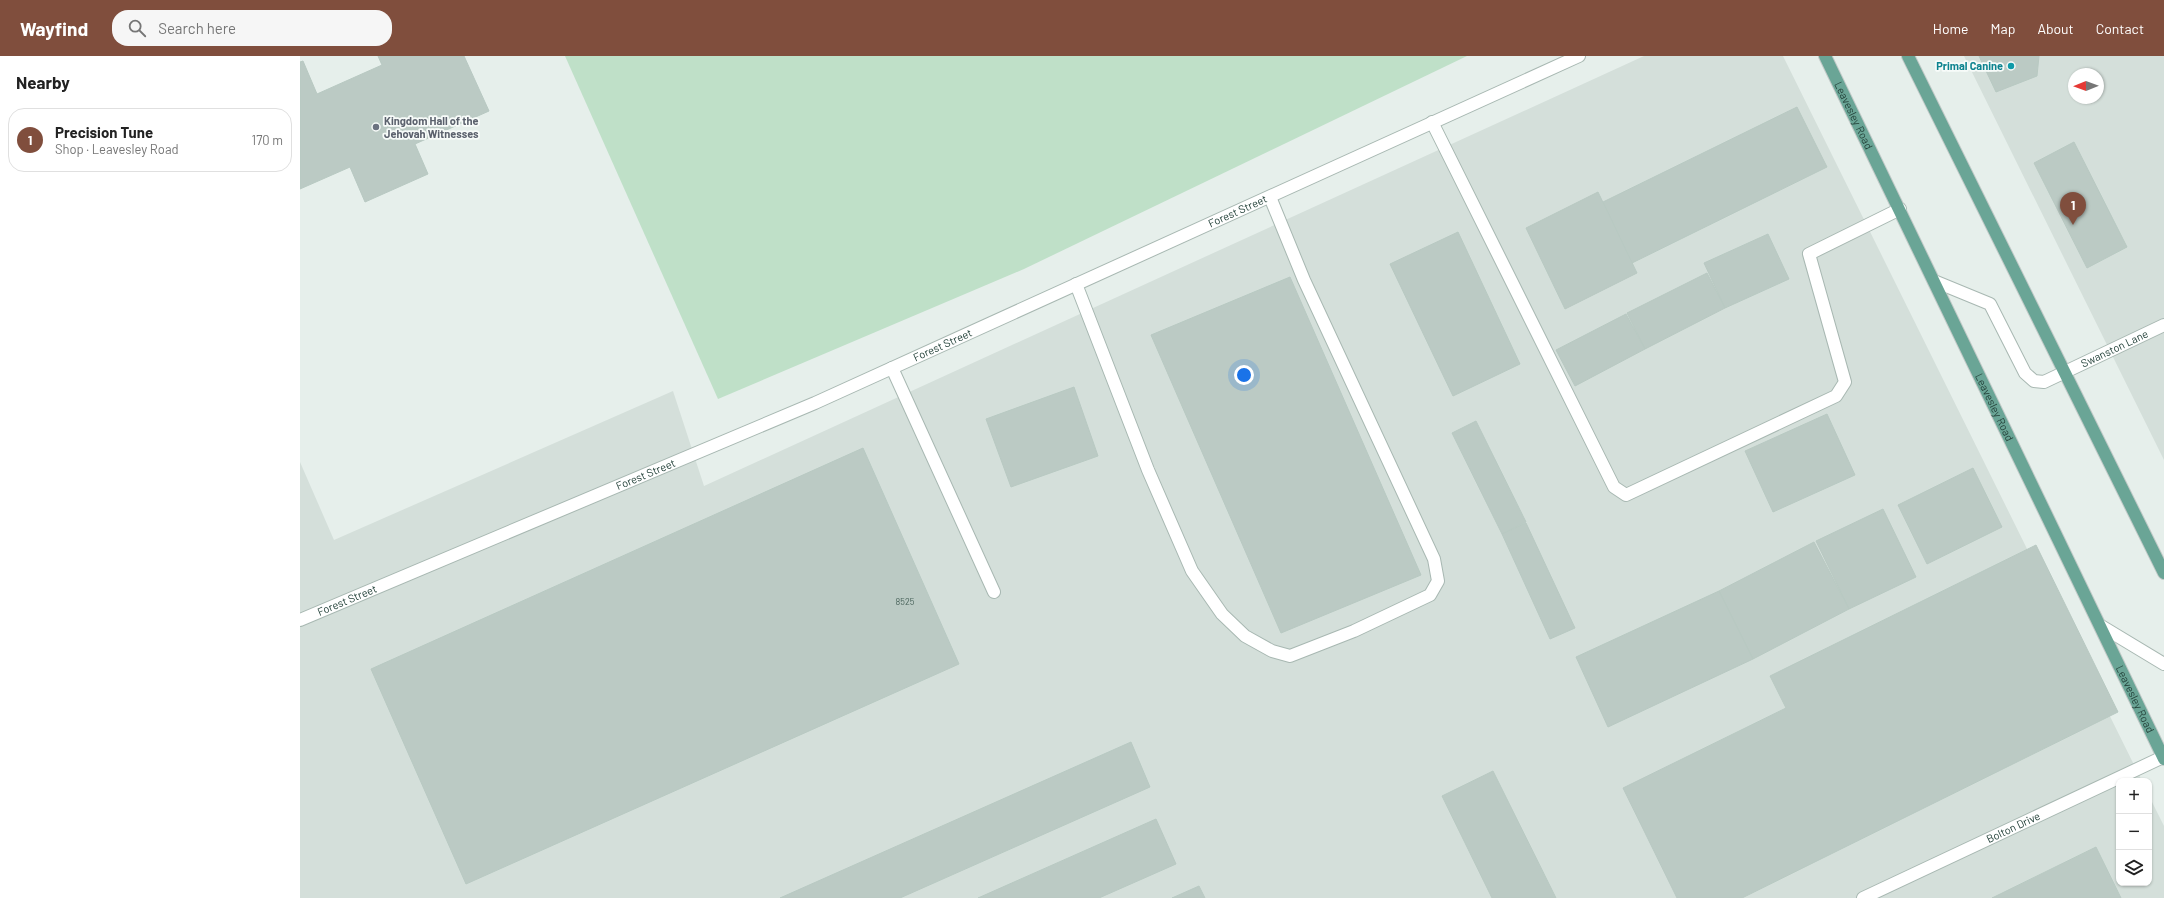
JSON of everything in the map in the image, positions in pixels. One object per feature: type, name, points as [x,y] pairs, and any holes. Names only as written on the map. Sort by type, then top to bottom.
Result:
[{"type":"main road","name":"Leavesley Road","points":[[1825,56],[2164,758]]},
{"type":"main road","points":[[1908,56],[2164,573]]},
{"type":"street","name":"Forest Street","points":[[300,620],[800,409],[1579,56]]},
{"type":"street","points":[[1432,122],[1614,487],[1626,495],[1836,396],[1845,382],[1809,254],[1900,209]]},
{"type":"street","points":[[1076,284],[1148,470],[1192,571],[1222,614],[1245,636],[1272,651],[1290,656],[1354,631],[1430,595],[1438,581],[1434,559],[1304,280],[1270,197]]},
{"type":"street","name":"Swanston Lane","points":[[1934,282],[1990,304],[2025,373],[2034,381],[2044,382],[2065,373],[2164,325]]},
{"type":"street","points":[[892,368],[994,592]]},
{"type":"street","points":[[2101,626],[2164,664]]},
{"type":"street","name":"Bolton Drive","points":[[1863,898],[2164,758]]},
{"type":"shaded area","points":[[1644,56],[1783,56],[2141,778],[2116,778],[2116,886],[2152,886],[2152,802],[2164,826],[2164,898],[300,898],[300,462],[334,540],[673,391],[704,486]]},
{"type":"shaded area","points":[[1964,56],[2164,56],[2164,460]]},
{"type":"green space","points":[[565,56],[1467,56],[1024,269],[718,399]]},
{"type":"building","name":"Kingdom Hall of the Jehovah Witnesses","points":[[378,56],[464,56],[489,111],[415,144],[428,174],[365,202],[350,167],[300,189],[300,62],[303,61],[317,94],[382,65]]},
{"type":"building","name":"Primal Canine","points":[[1979,56],[2039,56],[2037,76],[1996,92]]},
{"type":"building","points":[[1797,107],[1827,167],[1632,263],[1603,202]]},
{"type":"building","points":[[2074,142],[2127,247],[2087,268],[2034,163]]},
{"type":"building","points":[[1598,192],[1637,273],[1565,309],[1526,228]]},
{"type":"building","points":[[1458,232],[1520,364],[1453,396],[1390,264]]},
{"type":"building","points":[[1768,234],[1789,279],[1725,308],[1704,263]]},
{"type":"building","points":[[1707,273],[1725,308],[1645,349],[1627,313]]},
{"type":"building","points":[[1290,277],[1421,575],[1281,633],[1151,335]]},
{"type":"building","points":[[1626,314],[1645,349],[1575,386],[1556,350]]},
{"type":"building","points":[[1074,387],[1098,456],[1011,487],[986,419]]},
{"type":"building","points":[[1827,414],[1855,475],[1773,512],[1745,451]]},
{"type":"building","points":[[1476,421],[1526,522],[1502,534],[1452,433]]},
{"type":"building","points":[[863,448],[959,664],[466,884],[371,669]]},
{"type":"building","points":[[1973,468],[2002,527],[1927,564],[1898,505]]},
{"type":"building","points":[[1883,509],[1916,577],[1849,609],[1816,541]]},
{"type":"building","points":[[1526,523],[1575,628],[1550,639],[1502,534]]},
{"type":"building","points":[[1814,542],[1849,609],[1753,659],[1719,591]]},
{"type":"building","points":[[2036,545],[2118,712],[1742,898],[1677,898],[1623,788],[1786,708],[1770,676]]},
{"type":"building","points":[[1719,591],[1753,659],[1608,727],[1576,657]]},
{"type":"building","points":[[1131,742],[1150,787],[900,898],[780,898]]},
{"type":"building","points":[[1493,771],[1556,898],[1492,898],[1442,796]]},
{"type":"building","points":[[1156,819],[1176,864],[1099,898],[978,898]]},
{"type":"building","points":[[2096,847],[2121,898],[1992,898]]},
{"type":"building","points":[[1199,886],[1205,898],[1172,898]]},
{"type":"place","name":"Primal Canine","points":[[2011,66]]},
{"type":"place","name":"Kingdom Hall of the Jehovah Witnesses","points":[[376,127]]},
{"type":"place","name":"Precision Tune","points":[[2073,225]]}]
